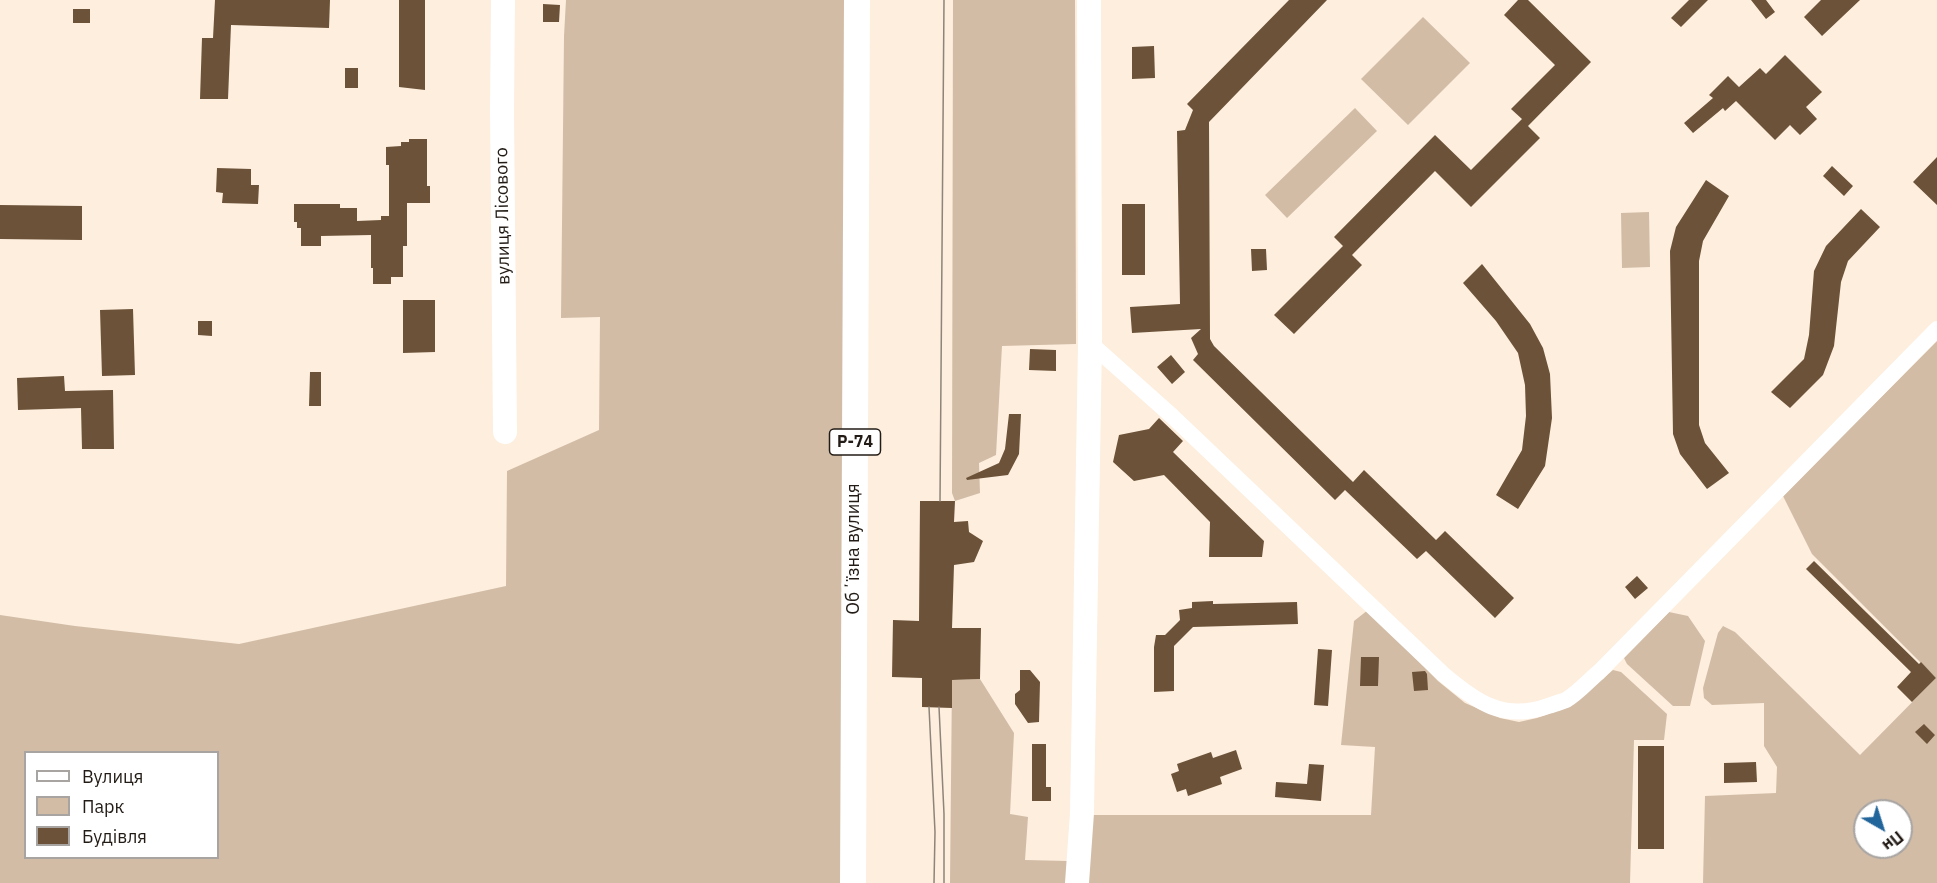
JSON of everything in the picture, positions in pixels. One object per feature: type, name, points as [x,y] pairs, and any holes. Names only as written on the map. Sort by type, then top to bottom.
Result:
[{"type":"main road","name":"Обʼїзна вулиця","points":[[854,883],[856,0]]},
{"type":"street","name":"вулиця Лісового","points":[[503,0],[505,432]]},
{"type":"street","points":[[1077,883],[1082,813],[1090,343],[1089,0]]},
{"type":"street","points":[[1090,343],[1172,416],[1449,680],[1468,696],[1502,711],[1519,713],[1534,711],[1566,699],[1599,672],[1937,328]]},
{"type":"green space","points":[[566,0],[857,0],[853,883],[0,883],[0,615],[75,626],[239,644],[506,586],[507,471],[599,430],[600,317],[561,318]]},
{"type":"green space","points":[[953,0],[1075,0],[1076,344],[1002,346],[996,455],[979,463],[980,493],[955,501],[952,493]]},
{"type":"green space","points":[[1423,17],[1470,63],[1408,125],[1361,79]]},
{"type":"green space","points":[[1355,108],[1377,131],[1287,218],[1265,195]]},
{"type":"green space","points":[[1649,212],[1650,267],[1622,268],[1621,213]]},
{"type":"green space","points":[[1937,341],[1937,883],[1703,883],[1705,796],[1776,793],[1777,767],[1764,746],[1764,703],[1712,705],[1704,698],[1703,688],[1718,633],[1723,626],[1735,632],[1860,755],[1936,678],[1812,554],[1783,496]]},
{"type":"green space","points":[[1368,610],[1438,681],[1465,703],[1500,718],[1519,722],[1571,706],[1613,670],[1621,672],[1667,714],[1664,740],[1634,740],[1630,883],[1088,883],[1093,815],[1371,815],[1375,747],[1341,745],[1354,621]]},
{"type":"green space","points":[[1669,612],[1688,616],[1705,641],[1690,706],[1673,706],[1627,664],[1624,658]]},
{"type":"green space","points":[[980,679],[1014,733],[1010,814],[1028,817],[1025,860],[1068,861],[1066,883],[950,883],[952,680]]},
{"type":"building","points":[[215,0],[330,0],[329,28],[231,25],[228,99],[200,99],[202,38],[213,38]]},
{"type":"building","points":[[399,0],[425,0],[425,90],[399,87]]},
{"type":"building","points":[[1289,0],[1327,0],[1209,122],[1210,339],[1214,346],[1353,482],[1364,470],[1436,540],[1445,531],[1514,598],[1495,618],[1426,551],[1417,559],[1345,490],[1335,500],[1193,360],[1198,354],[1191,338],[1201,329],[1132,333],[1130,307],[1180,304],[1177,131],[1185,130],[1193,110],[1187,104]]},
{"type":"building","points":[[1518,0],[1528,0],[1591,62],[1528,126],[1540,138],[1471,207],[1435,171],[1352,255],[1362,265],[1294,334],[1274,315],[1343,246],[1334,237],[1435,135],[1471,170],[1522,119],[1511,109],[1555,65],[1504,15]]},
{"type":"building","points":[[1689,0],[1708,0],[1681,27],[1671,18]]},
{"type":"building","points":[[1751,0],[1766,0],[1775,12],[1766,19]]},
{"type":"building","points":[[1821,0],[1860,0],[1822,36],[1804,17]]},
{"type":"building","points":[[543,4],[560,5],[559,22],[543,22]]},
{"type":"building","points":[[73,9],[90,9],[90,23],[73,23]]},
{"type":"building","points":[[1154,46],[1155,78],[1132,79],[1132,47]]},
{"type":"building","points":[[1785,55],[1822,92],[1806,107],[1817,119],[1800,135],[1790,125],[1775,140],[1736,101],[1725,111],[1723,108],[1693,133],[1684,123],[1713,98],[1709,95],[1728,76],[1739,87],[1760,68],[1766,74]]},
{"type":"building","points":[[345,68],[358,68],[358,88],[345,88]]},
{"type":"building","points":[[409,139],[427,139],[427,186],[430,186],[430,203],[407,203],[407,246],[403,246],[403,277],[391,277],[391,284],[373,284],[371,235],[321,236],[321,246],[301,246],[301,228],[297,228],[297,222],[294,222],[294,204],[340,204],[340,208],[357,208],[357,221],[381,220],[381,216],[389,216],[389,165],[386,165],[386,147],[401,146],[401,142],[409,142]]},
{"type":"building","points":[[1937,157],[1937,205],[1913,182]]},
{"type":"building","points":[[1832,166],[1853,186],[1844,196],[1823,176]]},
{"type":"building","points":[[217,168],[251,169],[251,185],[259,185],[258,204],[222,203],[223,193],[216,192]]},
{"type":"building","points":[[1706,180],[1729,196],[1703,241],[1699,261],[1699,425],[1705,443],[1729,473],[1707,489],[1680,454],[1673,434],[1670,251],[1676,227]]},
{"type":"building","points":[[1122,204],[1145,204],[1145,275],[1122,275]]},
{"type":"building","points":[[0,205],[82,206],[82,240],[0,239]]},
{"type":"building","points":[[1861,209],[1880,227],[1848,261],[1841,282],[1834,346],[1823,375],[1790,408],[1771,392],[1804,359],[1809,335],[1814,271],[1826,246]]},
{"type":"building","points":[[1251,249],[1266,249],[1267,270],[1252,271]]},
{"type":"building","points":[[1482,264],[1530,324],[1543,348],[1550,374],[1552,418],[1545,466],[1518,509],[1496,495],[1522,450],[1526,416],[1525,385],[1518,353],[1496,321],[1463,283]]},
{"type":"building","points":[[403,300],[435,300],[435,352],[403,353]]},
{"type":"building","points":[[133,309],[135,375],[102,376],[100,310]]},
{"type":"building","points":[[198,321],[212,321],[212,336],[198,335]]},
{"type":"building","points":[[1030,349],[1056,350],[1056,371],[1029,370]]},
{"type":"building","points":[[1171,355],[1185,372],[1172,384],[1157,367]]},
{"type":"building","points":[[310,372],[321,372],[321,406],[309,406]]},
{"type":"building","points":[[64,376],[65,391],[113,390],[114,449],[82,449],[81,408],[18,410],[17,378]]},
{"type":"building","points":[[1009,414],[1021,414],[1019,454],[1008,475],[967,480],[966,478],[999,463],[1005,449]]},
{"type":"building","points":[[1159,418],[1183,441],[1173,452],[1264,541],[1262,557],[1209,557],[1210,522],[1164,475],[1134,481],[1113,462],[1119,435],[1149,429]]},
{"type":"building","points":[[920,501],[955,501],[954,522],[968,521],[969,532],[983,541],[974,562],[954,565],[952,628],[981,628],[980,679],[952,680],[952,708],[922,707],[922,678],[892,677],[893,620],[919,621]]},
{"type":"building","points":[[1814,561],[1936,678],[1912,702],[1897,687],[1911,672],[1806,569]]},
{"type":"building","points":[[1637,576],[1648,588],[1635,599],[1625,587]]},
{"type":"building","points":[[1213,601],[1213,604],[1297,602],[1298,624],[1193,627],[1174,646],[1174,691],[1154,692],[1156,635],[1165,635],[1180,620],[1179,610],[1192,608],[1192,602]]},
{"type":"building","points":[[1318,649],[1332,650],[1328,706],[1314,705]]},
{"type":"building","points":[[1361,657],[1379,657],[1378,686],[1360,686]]},
{"type":"building","points":[[1020,670],[1030,670],[1040,682],[1039,722],[1028,723],[1015,704],[1015,694],[1020,690]]},
{"type":"building","points":[[1425,671],[1428,690],[1414,691],[1412,672]]},
{"type":"building","points":[[1924,724],[1935,735],[1927,744],[1915,732]]},
{"type":"building","points":[[1032,744],[1046,744],[1046,787],[1051,787],[1051,801],[1032,801]]},
{"type":"building","points":[[1638,746],[1664,746],[1664,849],[1638,849]]},
{"type":"building","points":[[1236,750],[1242,769],[1220,777],[1222,784],[1188,796],[1186,789],[1177,792],[1171,774],[1179,771],[1177,764],[1211,752],[1213,758]]},
{"type":"building","points":[[1756,762],[1757,782],[1724,783],[1724,763]]},
{"type":"building","points":[[1309,764],[1324,765],[1321,801],[1275,797],[1276,782],[1307,784]]},
{"type":"tram line","points":[[940,501],[944,0]]},
{"type":"tram line","points":[[929,707],[935,832],[934,883]]},
{"type":"tram line","points":[[939,707],[944,814],[944,883]]}]
